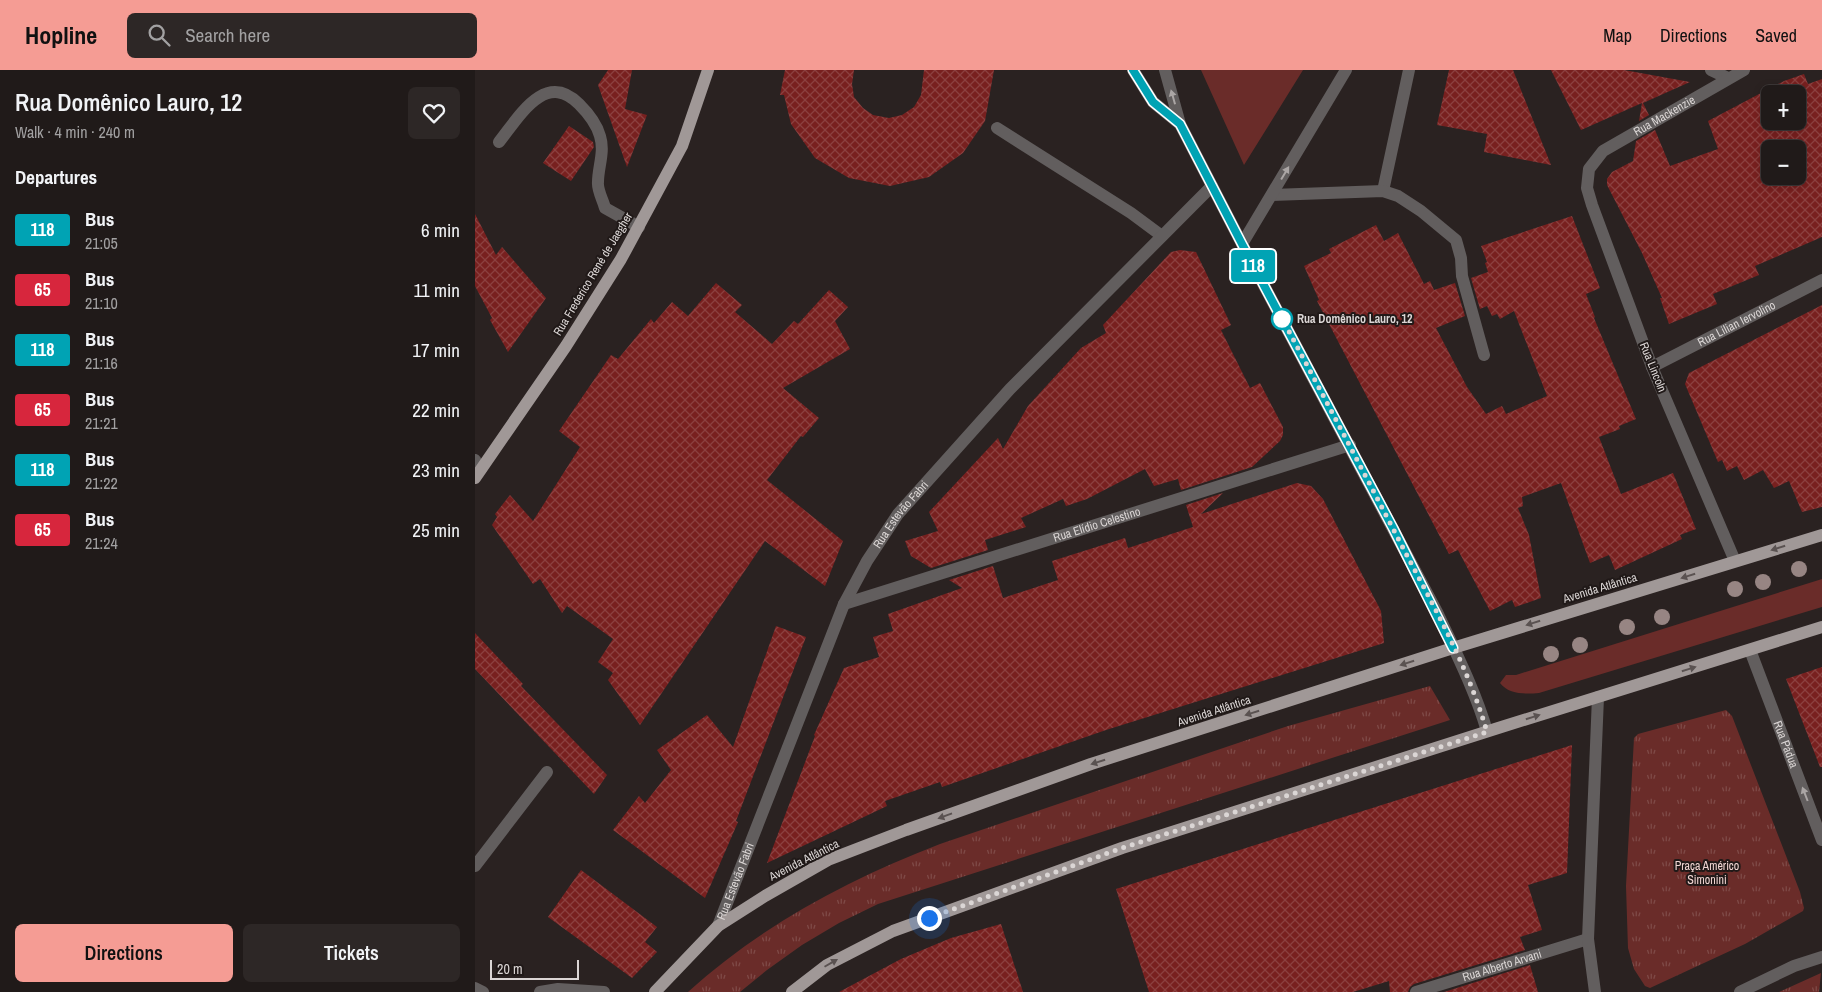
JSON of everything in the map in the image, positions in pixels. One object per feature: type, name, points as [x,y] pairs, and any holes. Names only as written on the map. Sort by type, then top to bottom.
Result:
[{"type":"main road","name":"Rua Frederico René de Jaegher","points":[[477,469],[566,346],[621,259],[682,146],[708,70]]},
{"type":"main road","name":"Avenida Atlântica","points":[[655,992],[718,926],[765,896],[828,860],[1091,764],[1453,648],[1822,535]]},
{"type":"main road","points":[[792,992],[827,965],[893,931],[1122,848],[1822,627]]},
{"type":"street","points":[[1133,70],[1153,102],[1180,124]]},
{"type":"street","points":[[1165,70],[1180,124],[1437,612],[1482,715],[1487,732]]},
{"type":"street","points":[[1242,244],[1346,70]]},
{"type":"street","points":[[1383,191],[1409,70]]},
{"type":"street","points":[[1711,70],[1728,78]]},
{"type":"street","name":"Rua Mackenzie","points":[[1589,169],[1603,151],[1745,70]]},
{"type":"street","points":[[499,142],[533,99],[551,90],[570,94],[587,112],[600,136],[601,162],[597,184],[605,208],[639,227]]},
{"type":"street","points":[[997,128],[1131,213],[1162,236]]},
{"type":"street","name":"Rua Lincoln","points":[[1589,169],[1587,188],[1592,205],[1652,367],[1735,561]]},
{"type":"street","name":"Rua Estevão Fabri","points":[[718,926],[844,604],[867,561],[898,514],[1010,389],[1211,186]]},
{"type":"street","points":[[1272,194],[1383,191],[1398,196],[1421,211],[1456,240],[1461,258],[1462,276],[1484,356]]},
{"type":"street","name":"Rua Lilian Iervolino","points":[[1652,367],[1822,280]]},
{"type":"street","name":"Rua Elídio Celestino","points":[[844,604],[1350,445]]},
{"type":"street","name":"Rua Pádua","points":[[1750,650],[1822,840]]},
{"type":"street","points":[[1595,992],[1588,939],[1598,697]]},
{"type":"street","points":[[475,866],[547,772]]},
{"type":"street","name":"Rua Alberto Arvani","points":[[1417,992],[1588,939]]},
{"type":"street","points":[[1740,992],[1794,966],[1822,957]]},
{"type":"street","points":[[475,988],[483,992]]},
{"type":"street","points":[[540,992],[557,989],[604,992]]},
{"type":"green space","points":[[1201,70],[1303,70],[1244,165]]},
{"type":"green space","points":[[1822,579],[1822,607],[1539,693],[1513,692],[1500,683],[1506,675],[1516,675]]},
{"type":"green space","points":[[1430,686],[1450,720],[878,904],[839,923],[802,945],[740,992],[688,992],[716,968],[776,925],[839,889],[906,858],[940,844],[1288,726]]},
{"type":"green space","name":"Praça Américo Simonini","points":[[1726,710],[1732,716],[1800,892],[1804,908],[1803,911],[1745,944],[1650,988],[1645,986],[1634,969],[1628,948],[1626,886],[1634,738],[1638,734]]},
{"type":"green space","points":[[1821,973],[1819,992],[1779,992]]},
{"type":"building","points":[[608,70],[632,70],[625,109],[647,115],[627,167],[598,85]]},
{"type":"building","points":[[785,70],[854,70],[852,84],[854,97],[863,108],[873,115],[889,118],[902,115],[914,107],[921,95],[924,70],[994,70],[985,121],[963,153],[929,177],[890,186],[849,178],[815,158],[791,124],[784,95],[780,95]]},
{"type":"building","points":[[1449,70],[1513,70],[1551,165],[1484,152],[1487,134],[1437,125]]},
{"type":"building","points":[[1551,70],[1624,70],[1690,82],[1643,103],[1649,115],[1639,121],[1642,103],[1581,130]]},
{"type":"building","points":[[1804,74],[1808,84],[1822,79],[1822,237],[1755,266],[1759,275],[1713,294],[1717,304],[1669,324],[1660,298],[1662,298],[1642,253],[1607,185],[1607,179],[1612,172],[1633,161],[1636,141],[1655,130],[1670,166],[1718,149],[1708,121],[1761,93],[1761,130],[1806,130],[1806,85],[1776,85]]},
{"type":"building","points":[[569,126],[593,142],[594,147],[571,181],[543,163]]},
{"type":"building","points":[[475,214],[496,255],[502,247],[546,298],[508,352],[490,320],[492,318],[475,286]]},
{"type":"building","points":[[1572,216],[1600,288],[1586,294],[1636,419],[1619,426],[1620,429],[1599,437],[1621,494],[1673,473],[1696,529],[1680,535],[1682,539],[1615,570],[1609,555],[1590,563],[1561,483],[1522,497],[1523,506],[1518,508],[1529,535],[1541,598],[1515,607],[1512,600],[1490,611],[1458,550],[1449,554],[1317,301],[1319,300],[1304,266],[1331,253],[1329,249],[1376,225],[1384,241],[1398,233],[1424,284],[1430,281],[1434,290],[1455,283],[1465,316],[1436,328],[1467,387],[1486,414],[1502,406],[1506,414],[1547,396],[1514,311],[1500,319],[1497,314],[1492,316],[1487,306],[1480,309],[1471,278],[1488,272],[1485,263],[1487,262],[1481,246]]},
{"type":"building","points":[[1180,250],[1196,252],[1231,325],[1221,330],[1250,388],[1260,383],[1283,427],[1283,435],[1280,441],[1252,467],[1181,490],[1178,479],[1154,486],[1145,469],[1087,499],[1066,506],[1063,499],[1021,518],[1026,527],[985,540],[988,550],[931,568],[911,556],[905,541],[938,531],[929,512],[998,438],[1003,449],[1028,406],[1081,348],[1106,333],[1103,325],[1171,252]]},
{"type":"building","points":[[716,283],[742,305],[735,312],[772,344],[794,321],[798,324],[829,290],[848,307],[835,321],[850,349],[783,388],[819,418],[803,437],[801,436],[767,480],[843,541],[825,586],[765,541],[640,725],[608,680],[613,673],[598,662],[613,639],[567,606],[562,613],[540,579],[533,584],[492,525],[497,517],[495,514],[510,495],[533,521],[580,447],[559,431],[611,355],[618,359],[651,319],[654,323],[672,302],[688,316]]},
{"type":"building","points":[[1822,305],[1822,507],[1802,512],[1789,481],[1774,488],[1763,470],[1744,480],[1737,466],[1727,471],[1722,460],[1718,462],[1685,384],[1689,373]]},
{"type":"building","points":[[1297,483],[1311,486],[1323,499],[1381,611],[1384,643],[1106,730],[942,787],[940,782],[885,801],[887,806],[767,863],[814,735],[844,668],[879,657],[873,637],[893,631],[888,614],[962,588],[949,580],[993,566],[1003,598],[1058,580],[1052,561],[1125,538],[1128,548],[1193,527],[1186,505],[1223,493],[1201,514]]},
{"type":"building","points":[[776,626],[806,637],[736,821],[738,822],[705,898],[613,830],[639,796],[645,803],[671,770],[657,750],[707,715],[733,747]]},
{"type":"building","points":[[475,633],[523,684],[521,686],[607,775],[594,794],[475,669]]},
{"type":"building","points":[[1822,667],[1822,767],[1820,767],[1786,679]]},
{"type":"building","points":[[1572,745],[1567,873],[1528,885],[1542,930],[1520,937],[1525,950],[1414,984],[1408,992],[1390,992],[1389,981],[1353,992],[1149,992],[1116,889]]},
{"type":"building","points":[[581,870],[657,927],[645,942],[657,952],[632,978],[548,917]]},
{"type":"building","points":[[1001,924],[1023,992],[839,992],[901,959],[951,938]]},
{"type":"building","points":[[1530,965],[1538,992],[1444,992]]},
{"type":"bus line","name":"118","points":[[1133,70],[1153,102],[1180,124],[1437,612],[1453,648]]},
{"type":"place","name":"Rua Domênico Lauro, 12","points":[[1282,319]]},
{"type":"route","points":[[929,918],[1122,848],[1487,732],[1482,715],[1437,612],[1278,311],[1282,319]]}]
